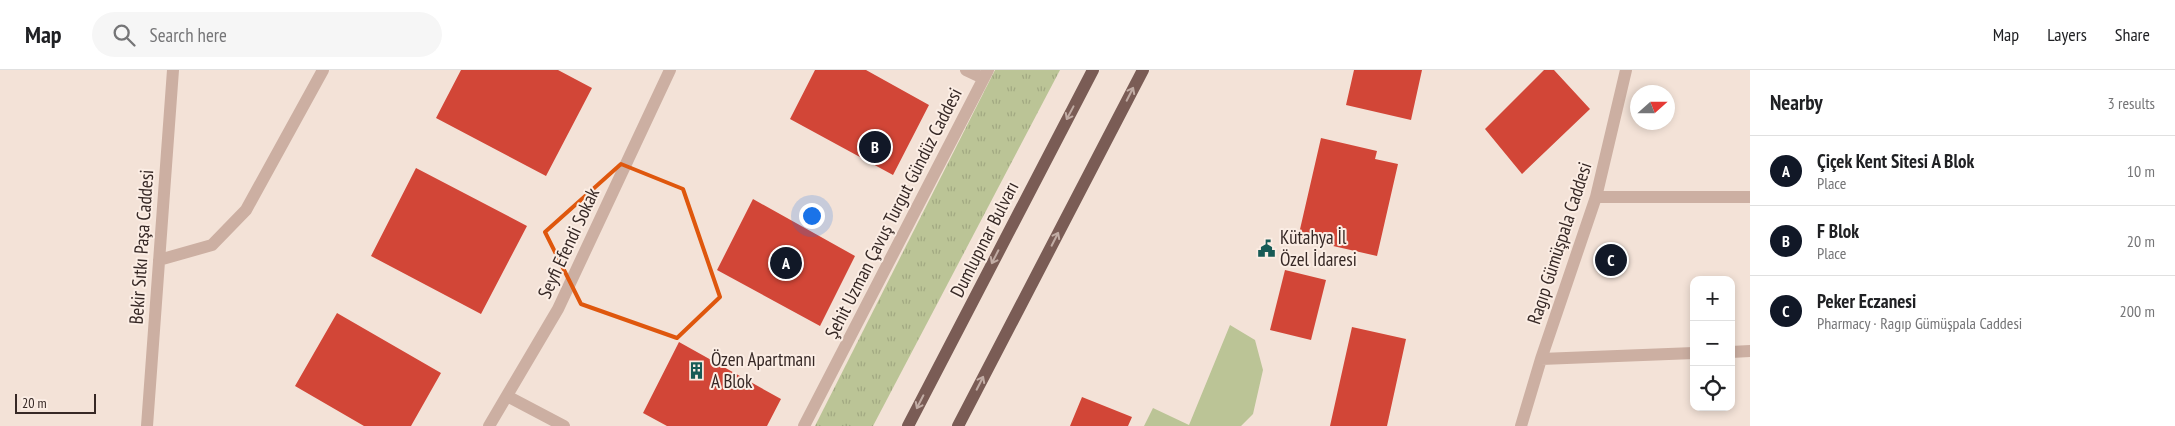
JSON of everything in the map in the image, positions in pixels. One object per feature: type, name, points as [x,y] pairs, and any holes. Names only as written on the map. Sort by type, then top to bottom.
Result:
[{"type":"main road","name":"Dumlupınar Bulvarı","points":[[908,426],[1093,70]]},
{"type":"main road","points":[[958,426],[1143,70]]},
{"type":"street","name":"Bekir Sıtkı Paşa Caddesi","points":[[147,426],[173,70]]},
{"type":"street","points":[[159,260],[212,244],[246,210],[323,70]]},
{"type":"street","name":"Seyfi Efendi Sokak","points":[[489,426],[558,309],[670,70]]},
{"type":"street","points":[[966,70],[985,74]]},
{"type":"street","name":"Ragıp Gümüşpala Caddesi","points":[[1521,426],[1541,359],[1596,197],[1610,147],[1626,70]]},
{"type":"street","name":"Şehit Uzman Çavuş Turgut Gündüz Caddesi","points":[[804,426],[985,74]]},
{"type":"street","points":[[1596,197],[1750,197]]},
{"type":"street","points":[[1735,352],[1750,351]]},
{"type":"street","points":[[1541,359],[1690,353]]},
{"type":"street","points":[[507,396],[564,426]]},
{"type":"highlighted area","points":[[621,164],[683,189],[720,297],[677,338],[581,304],[545,232]]},
{"type":"green space","points":[[995,70],[1060,70],[873,426],[815,426]]},
{"type":"green space","points":[[1230,325],[1255,340],[1263,370],[1253,414],[1241,426],[1144,426],[1153,408],[1189,425]]},
{"type":"building","points":[[461,70],[558,70],[592,88],[546,176],[436,118]]},
{"type":"building","points":[[815,70],[866,70],[929,105],[893,175],[790,119]]},
{"type":"building","points":[[1354,70],[1422,70],[1411,120],[1346,105]]},
{"type":"building","points":[[1544,70],[1554,70],[1590,109],[1522,174],[1485,129]]},
{"type":"building","points":[[1321,138],[1377,151],[1375,159],[1398,164],[1377,256],[1298,238]]},
{"type":"building","points":[[416,168],[527,226],[481,314],[371,256]]},
{"type":"building","points":[[753,199],[855,256],[820,326],[717,270]]},
{"type":"building","points":[[1285,270],[1326,280],[1311,340],[1270,330]]},
{"type":"building","points":[[337,313],[441,373],[411,426],[364,426],[295,386]]},
{"type":"building","points":[[1352,327],[1406,339],[1387,426],[1330,426]]},
{"type":"building","name":"Özen Apartmanı A Blok","points":[[679,342],[781,399],[767,426],[667,426],[643,413]]},
{"type":"building","points":[[1082,397],[1132,417],[1128,426],[1070,426]]},
{"type":"place","name":"F Blok","points":[[875,147]]},
{"type":"place","name":"Kütahya İl Özel İdaresi","points":[[1266,248]]},
{"type":"place","name":"Peker Eczanesi","points":[[1611,260]]},
{"type":"place","name":"Çiçek Kent Sitesi A Blok","points":[[786,263]]},
{"type":"place","name":"Özen Apartmanı A Blok","points":[[697,370]]}]
